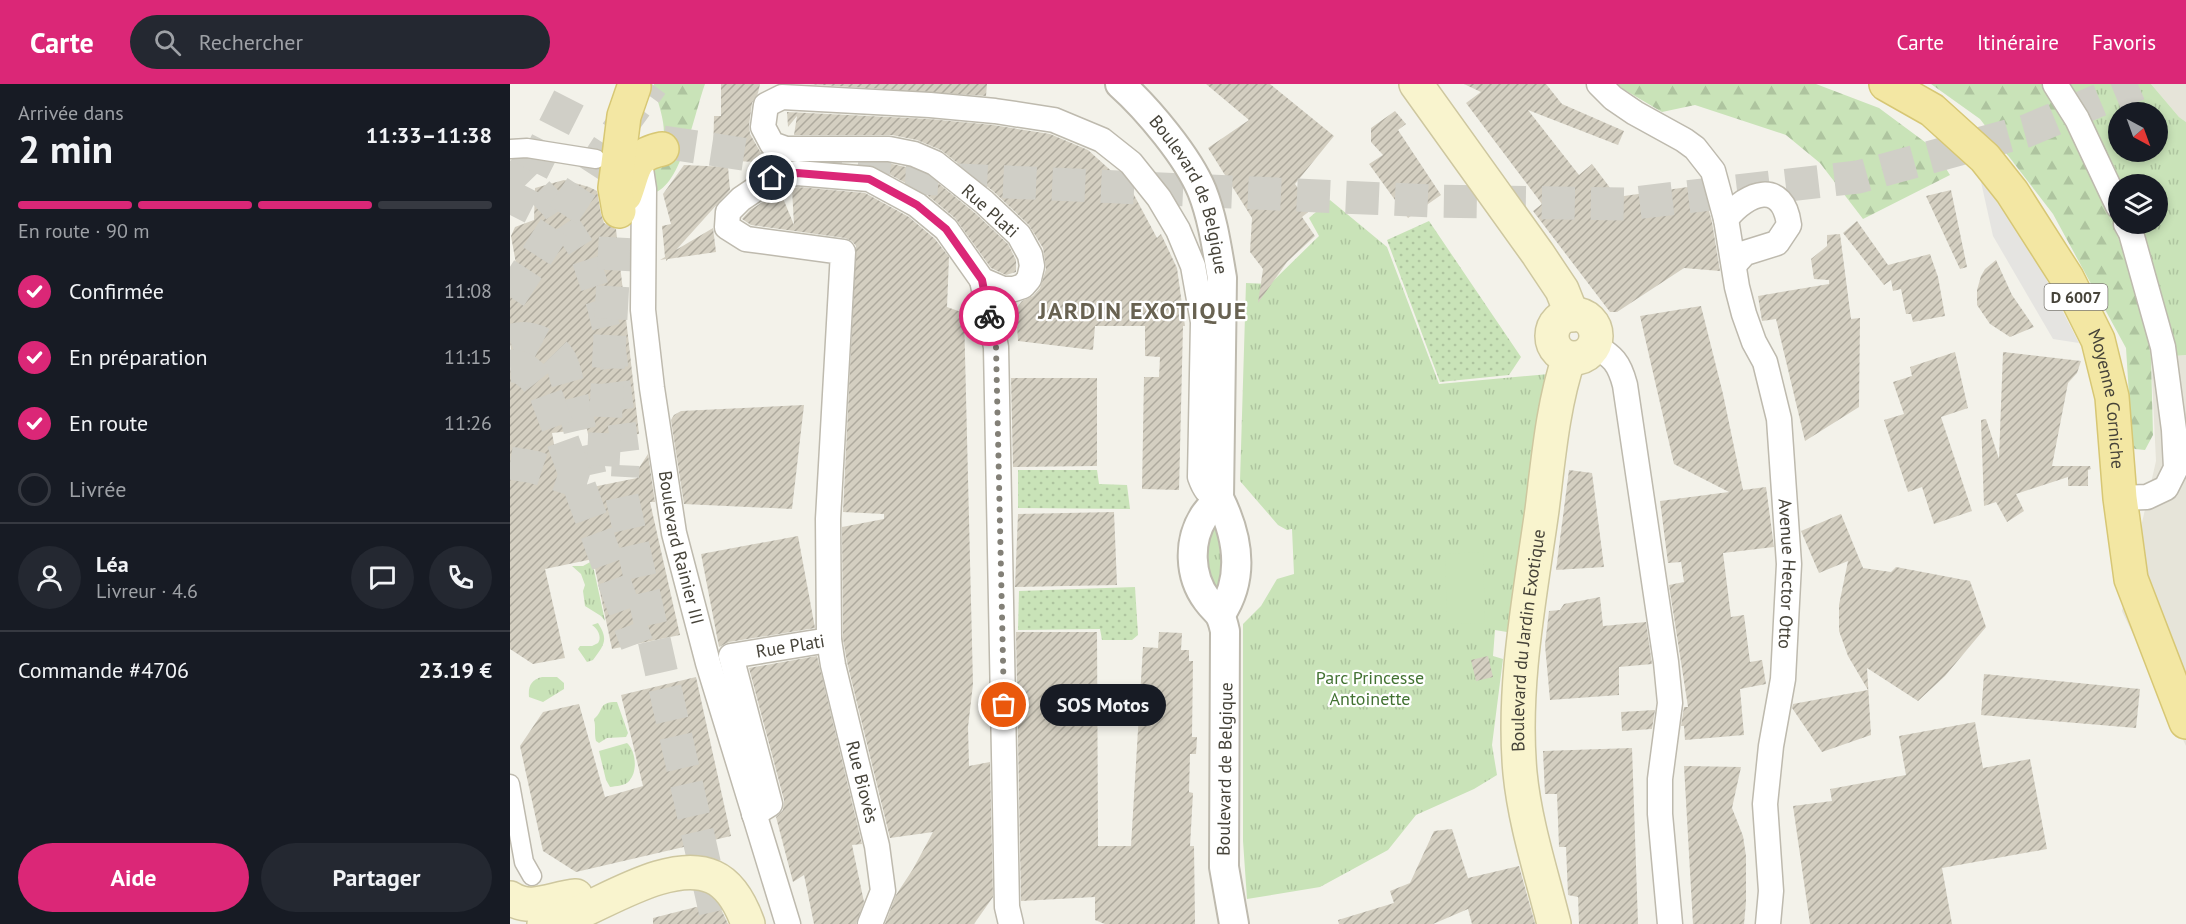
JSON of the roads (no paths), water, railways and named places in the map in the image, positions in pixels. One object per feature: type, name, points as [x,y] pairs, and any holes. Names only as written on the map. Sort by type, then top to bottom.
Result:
[{"type":"main road","points":[[1416,84],[1562,290],[1572,315],[1559,321],[1553,334],[1555,347],[1563,355],[1582,351]]},
{"type":"main road","name":"Moyenne Corniche","points":[[1886,84],[1932,110],[1985,158],[2012,192],[2067,278],[2098,340],[2112,397],[2120,498],[2131,579],[2186,722]]},
{"type":"main road","points":[[635,86],[643,119],[651,132],[654,151],[617,218],[615,188],[624,116],[635,86]]},
{"type":"main road","name":"Boulevard du Jardin Exotique","points":[[1554,924],[1533,839],[1521,776],[1519,692],[1550,447],[1564,371],[1582,351]]},
{"type":"main road","points":[[544,924],[575,914],[617,893],[671,874],[693,872],[715,878],[733,894],[748,924]]},
{"type":"main road","points":[[521,887],[520,904],[529,905],[570,897],[617,893]]},
{"type":"street","name":"Boulevard de Belgique","points":[[1120,84],[1157,122],[1180,155],[1202,190],[1213,225],[1222,278],[1219,498],[1229,517],[1235,537],[1237,558],[1236,579],[1230,600],[1221,614]]},
{"type":"street","name":"Avenue Hector Otto","points":[[1599,84],[1613,98],[1635,113],[1695,148],[1713,171],[1726,219],[1744,314],[1754,342],[1765,362],[1779,419],[1789,564],[1783,679],[1771,746],[1765,804],[1771,891],[1768,924]]},
{"type":"street","points":[[2055,84],[2077,119],[2108,185]]},
{"type":"street","name":"Rue Plati","points":[[754,814],[770,804],[731,656],[829,640],[828,519],[833,397],[843,252],[746,239],[727,227],[728,212],[741,199],[772,178],[797,173],[869,179],[917,205],[946,229],[982,280],[1003,289],[1014,289],[1023,286],[1029,279],[1032,266],[1030,255],[1019,235],[984,202],[935,164],[914,154],[889,149],[786,149],[772,144],[763,128],[766,105],[782,97],[930,105],[995,111],[1054,120],[1102,140],[1131,163],[1164,206],[1178,230],[1193,266],[1203,322],[1200,477],[1204,488],[1211,496],[1219,498]]},
{"type":"street","points":[[510,149],[527,148],[596,159]]},
{"type":"street","name":"Boulevard Rainier III","points":[[654,151],[641,169],[644,189],[643,310],[674,532],[696,622],[788,924]]},
{"type":"street","points":[[1726,219],[1736,206],[1746,199],[1766,194],[1774,196],[1788,212],[1790,225],[1777,243],[1744,253],[1734,265]]},
{"type":"street","points":[[2120,498],[2147,497],[2166,488],[2176,468],[2174,430],[2163,347],[2131,234]]},
{"type":"street","points":[[982,280],[996,347],[1007,907],[1011,924]]},
{"type":"street","points":[[1582,351],[1613,358],[1620,367],[1625,385],[1670,703],[1660,780],[1660,814],[1670,924]]},
{"type":"street","name":"Boulevard de Belgique","points":[[1219,498],[1204,516],[1195,537],[1193,553],[1198,582],[1207,600],[1221,614],[1226,645],[1224,867],[1233,924]]},
{"type":"street","name":"Rue Biovès","points":[[829,640],[877,846],[883,891],[870,924]]},
{"type":"street","points":[[510,784],[524,862],[521,887]]},
{"type":"tunnel","points":[[510,215],[576,84]]},
{"type":"tunnel","points":[[510,297],[617,132],[652,84]]},
{"type":"tunnel","points":[[663,142],[895,177],[1432,201],[1625,204],[1858,177],[2026,131],[2138,84]]},
{"type":"tunnel","points":[[510,161],[554,206],[583,251],[601,306],[613,357],[626,457],[625,477]]},
{"type":"tunnel","points":[[603,466],[616,224]]},
{"type":"tunnel","points":[[510,341],[517,339],[537,341],[549,348],[560,360],[564,368],[590,475]]},
{"type":"tunnel","points":[[510,366],[526,371],[545,392],[637,644]]},
{"type":"tunnel","points":[[510,463],[534,467],[587,484]]},
{"type":"tunnel","points":[[622,497],[718,924]]},
{"type":"place","name":"SOS Motos","points":[[1004,705]]},
{"type":"district","name":"JARDIN EXOTIQUE","points":[[1143,311]]},
{"type":"park label","name":"Parc Princesse Antoinette","points":[[1370,688]]}]
